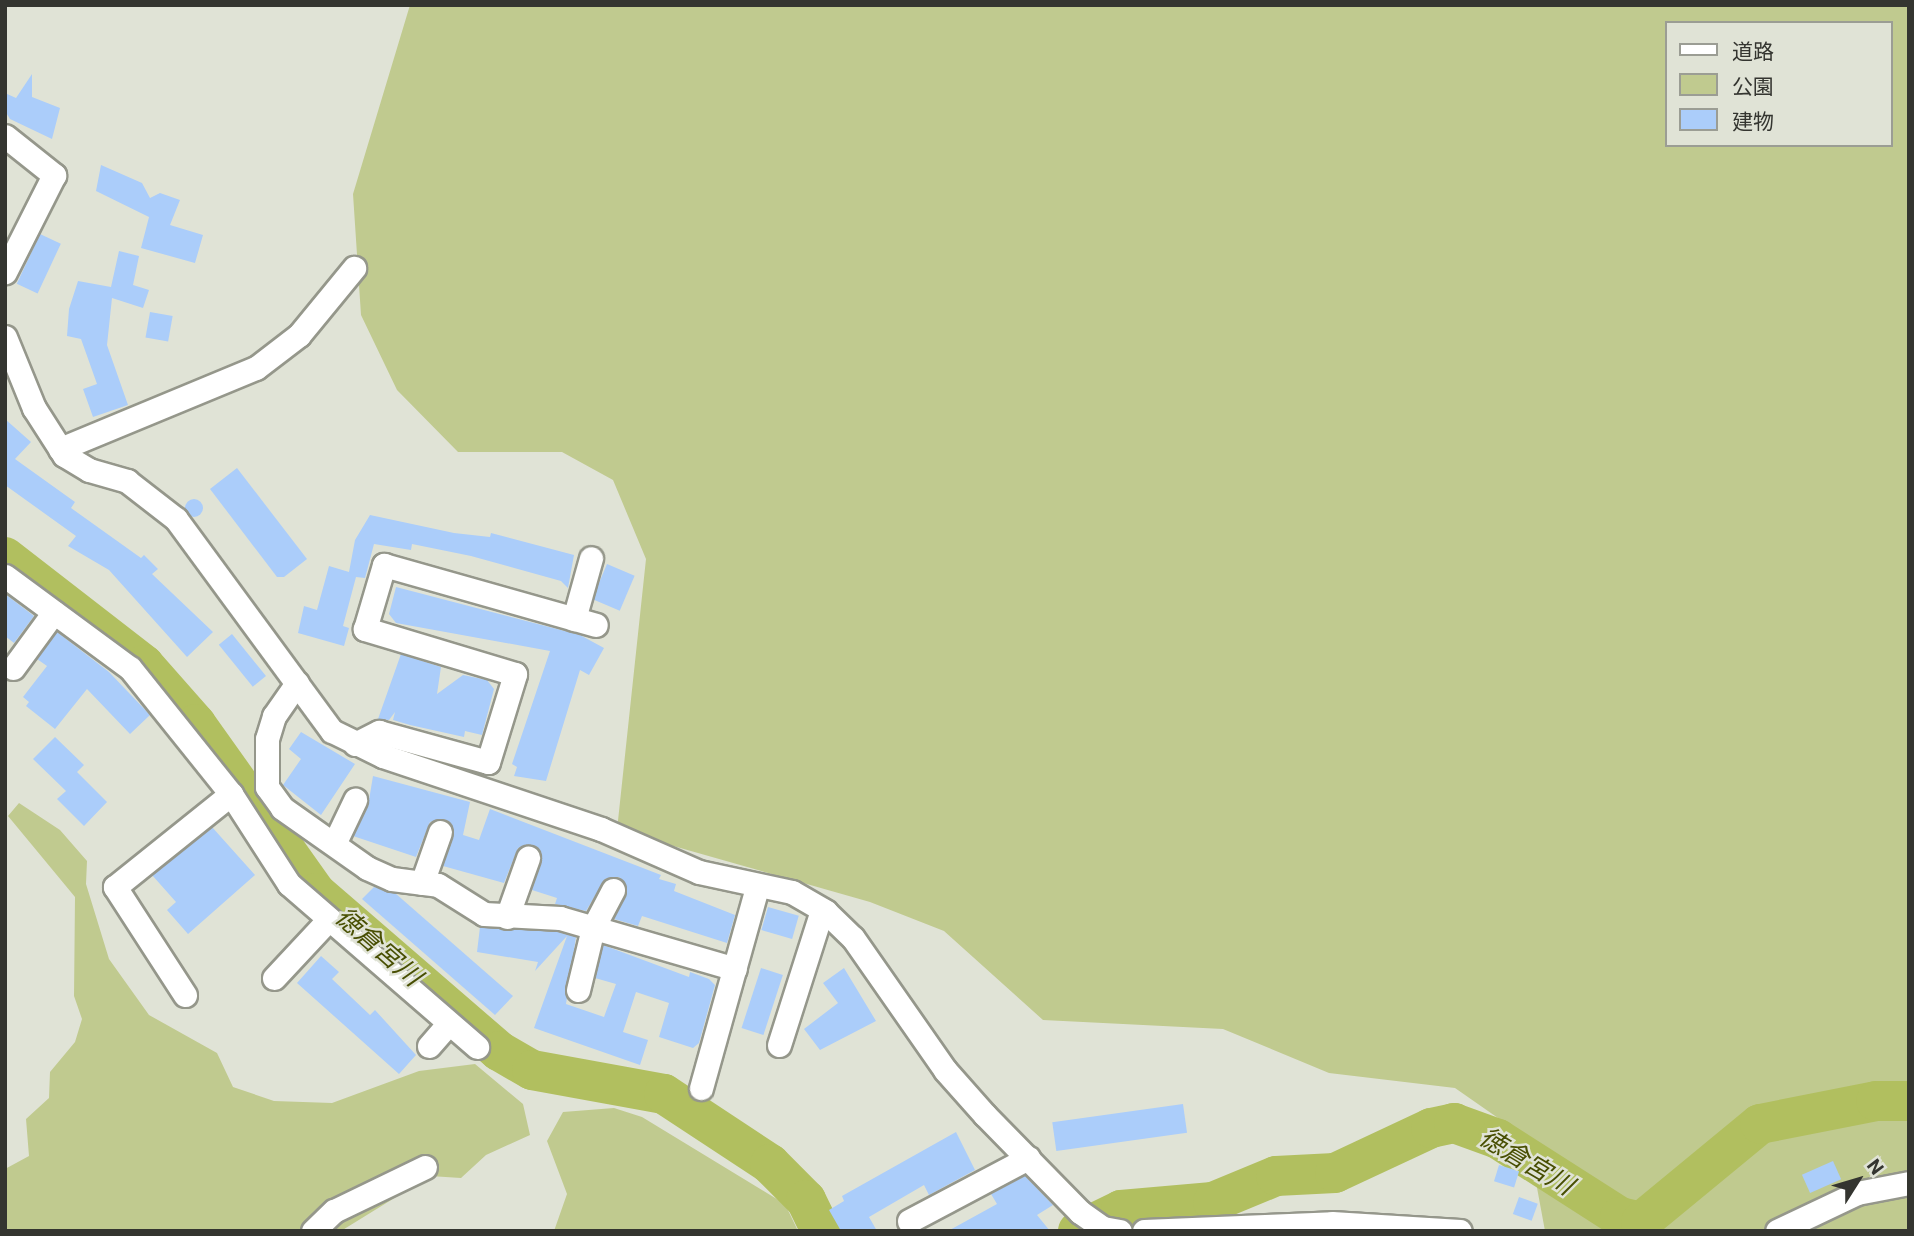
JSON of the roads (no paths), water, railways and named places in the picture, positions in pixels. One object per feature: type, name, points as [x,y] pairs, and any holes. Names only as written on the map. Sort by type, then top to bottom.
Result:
[{"type":"street","points":[[5,136],[54,175],[5,272]]},
{"type":"street","points":[[60,449],[256,369],[310,323],[355,268]]},
{"type":"street","points":[[5,337],[34,408],[60,449],[89,470],[127,481],[156,498],[332,731],[355,744],[589,824],[699,872],[757,887],[792,892],[822,910],[853,938],[945,1070],[1080,1212],[1103,1228],[1119,1231]]},
{"type":"street","points":[[355,744],[379,732],[488,762],[515,674],[365,629],[384,565],[584,622],[591,558]]},
{"type":"street","points":[[5,576],[130,668],[231,794],[289,884],[477,1047]]},
{"type":"street","points":[[13,668],[54,612]]},
{"type":"street","points":[[298,683],[274,716],[267,739],[267,787],[282,807],[335,842],[367,868],[450,890],[484,914],[555,917],[734,969]]},
{"type":"street","points":[[185,995],[115,887],[231,794]]},
{"type":"street","points":[[335,842],[355,800]]},
{"type":"street","points":[[422,883],[440,832]]},
{"type":"street","points":[[508,917],[528,858]]},
{"type":"street","points":[[701,1088],[757,887]]},
{"type":"street","points":[[578,990],[593,928],[613,890]]},
{"type":"street","points":[[779,1045],[822,910]]},
{"type":"street","points":[[274,978],[328,920]]},
{"type":"street","points":[[429,1046],[449,1023]]},
{"type":"street","points":[[909,1221],[1028,1158]]},
{"type":"street","points":[[313,1231],[334,1211],[425,1167]]},
{"type":"street","points":[[1777,1231],[1857,1193],[1909,1183]]},
{"type":"street","points":[[1144,1231],[1193,1225],[1460,1231]]},
{"type":"waterway","name":"徳倉宮川","points":[[5,557],[144,665],[196,724],[316,893],[499,1051],[532,1070],[664,1094],[770,1164],[806,1200],[821,1231]]},
{"type":"waterway","name":"徳倉宮川","points":[[1078,1231],[1121,1210],[1213,1202],[1276,1176],[1335,1173],[1431,1128],[1454,1123],[1498,1139],[1620,1217],[1641,1222],[1760,1124],[1876,1101],[1909,1101]]}]
